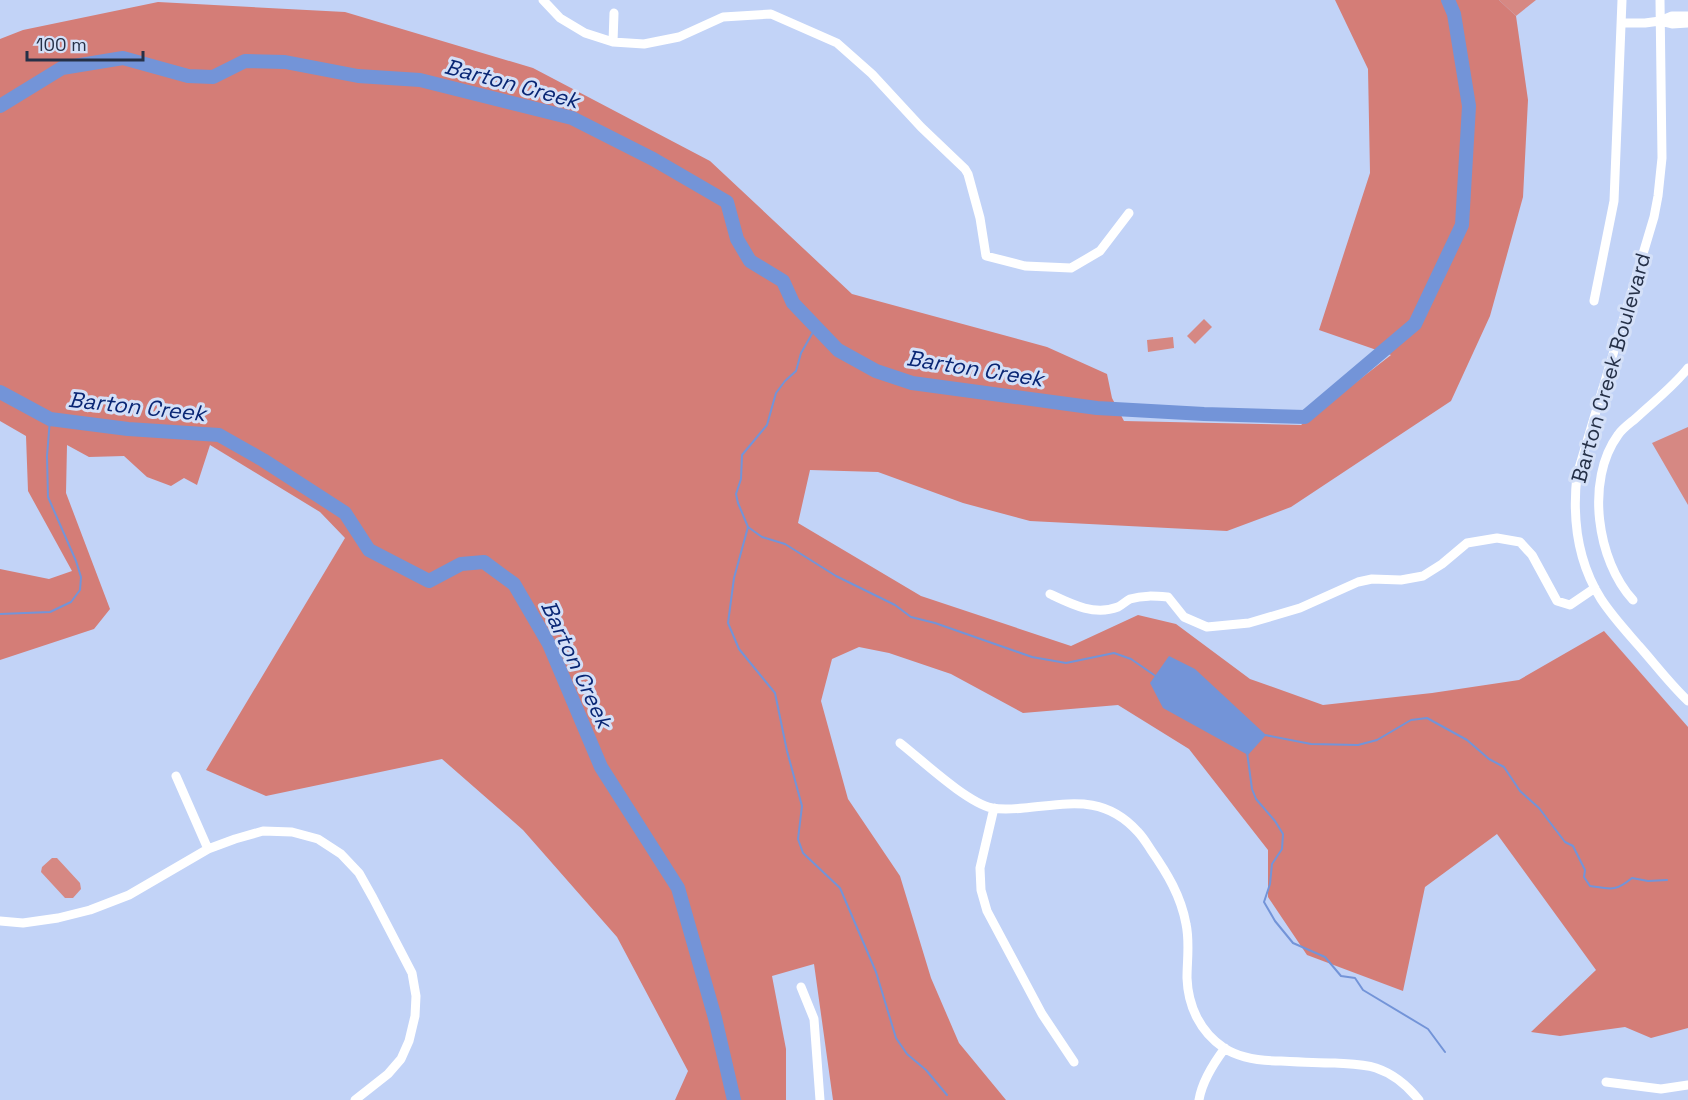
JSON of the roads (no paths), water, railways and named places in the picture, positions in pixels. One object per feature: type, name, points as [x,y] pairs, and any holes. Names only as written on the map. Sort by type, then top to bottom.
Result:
[{"type":"street","points":[[543,0],[560,18],[585,33],[613,42],[644,44],[679,37],[723,17],[771,14],[837,43],[872,74],[921,127],[965,169],[980,218],[986,256],[1025,266],[1071,268],[1100,251],[1129,213]]},
{"type":"street","points":[[1594,301],[1614,201],[1623,0]]},
{"type":"street","name":"Barton Creek Boulevard","points":[[1660,0],[1662,158],[1658,196],[1654,218],[1577,475],[1575,506],[1577,541],[1582,560],[1595,588],[1613,615],[1688,701]]},
{"type":"street","points":[[613,42],[614,13]]},
{"type":"street","points":[[1623,23],[1645,24],[1672,16],[1688,15]]},
{"type":"street","points":[[1660,21],[1672,24],[1688,23]]},
{"type":"street","points":[[1633,600],[1622,588],[1611,566],[1601,529],[1598,492],[1606,459],[1618,435],[1676,384],[1688,368]]},
{"type":"street","points":[[1050,594],[1081,609],[1105,610],[1129,600],[1150,595],[1168,597],[1184,617],[1208,627],[1249,623],[1300,608],[1358,582],[1372,579],[1401,580],[1424,576],[1467,543],[1497,538],[1520,542],[1532,555],[1557,601],[1570,605],[1595,588]]},
{"type":"street","points":[[900,743],[979,804],[1011,809],[1083,803],[1104,808],[1125,818],[1140,833],[1172,881],[1181,901],[1188,935],[1188,989],[1193,1011],[1199,1023],[1212,1038],[1225,1048],[1246,1058],[1264,1061],[1375,1067],[1396,1078],[1419,1100]]},
{"type":"street","points":[[176,776],[208,849]]},
{"type":"street","points":[[994,808],[980,877],[987,911],[1042,1014],[1074,1062]]},
{"type":"street","points":[[0,921],[23,923],[90,910],[129,895],[208,849],[235,838],[263,831],[292,832],[318,839],[342,854],[359,873],[412,973],[416,996],[415,1016],[409,1041],[400,1059],[388,1074],[355,1100]]},
{"type":"street","points":[[801,987],[814,1018],[820,1100]]},
{"type":"street","points":[[1199,1100],[1201,1089],[1210,1070],[1225,1048]]},
{"type":"street","points":[[1606,1082],[1661,1089],[1688,1085]]},
{"type":"water","points":[[1169,656],[1195,669],[1266,735],[1248,755],[1163,708],[1150,683]]},
{"type":"waterway","name":"Barton Creek","points":[[0,106],[62,68],[123,58],[188,76],[213,77],[245,61],[285,62],[358,76],[420,80],[572,118],[653,159],[727,202],[737,239],[750,261],[783,281],[793,303],[838,350],[876,371],[912,383],[1097,408],[1305,417],[1415,324],[1462,225],[1469,106],[1454,14],[1448,0]]},
{"type":"waterway","points":[[816,327],[801,353],[796,371],[776,393],[767,425],[742,455],[741,479],[736,494],[748,527],[734,578],[728,623],[739,649],[775,693],[787,751],[802,806],[798,839],[803,853],[840,888],[876,972],[896,1038],[907,1054],[926,1070],[947,1095]]},
{"type":"waterway","name":"Barton Creek","points":[[0,392],[50,419],[128,429],[219,435],[263,460],[345,513],[369,550],[429,581],[461,564],[484,562],[514,584],[549,644],[601,767],[678,888],[715,1018],[734,1100]]},
{"type":"waterway","points":[[0,614],[50,612],[71,602],[80,590],[81,577],[76,561],[48,497],[47,456],[50,419]]},
{"type":"waterway","points":[[748,527],[762,537],[785,544],[836,576],[895,605],[911,617],[935,623],[1032,657],[1066,663],[1114,653],[1131,659],[1157,677]]},
{"type":"waterway","points":[[1265,735],[1311,744],[1358,745],[1377,740],[1411,720],[1427,718],[1467,740],[1489,759],[1504,767],[1520,791],[1539,808],[1565,842],[1573,846],[1585,870],[1584,877],[1590,886],[1612,888],[1621,886],[1632,878],[1648,881],[1667,880]]},
{"type":"waterway","points":[[1247,752],[1252,789],[1256,799],[1283,834],[1282,849],[1272,864],[1270,884],[1264,902],[1275,921],[1293,943],[1325,957],[1341,976],[1355,978],[1363,990],[1428,1029],[1445,1052]]}]
